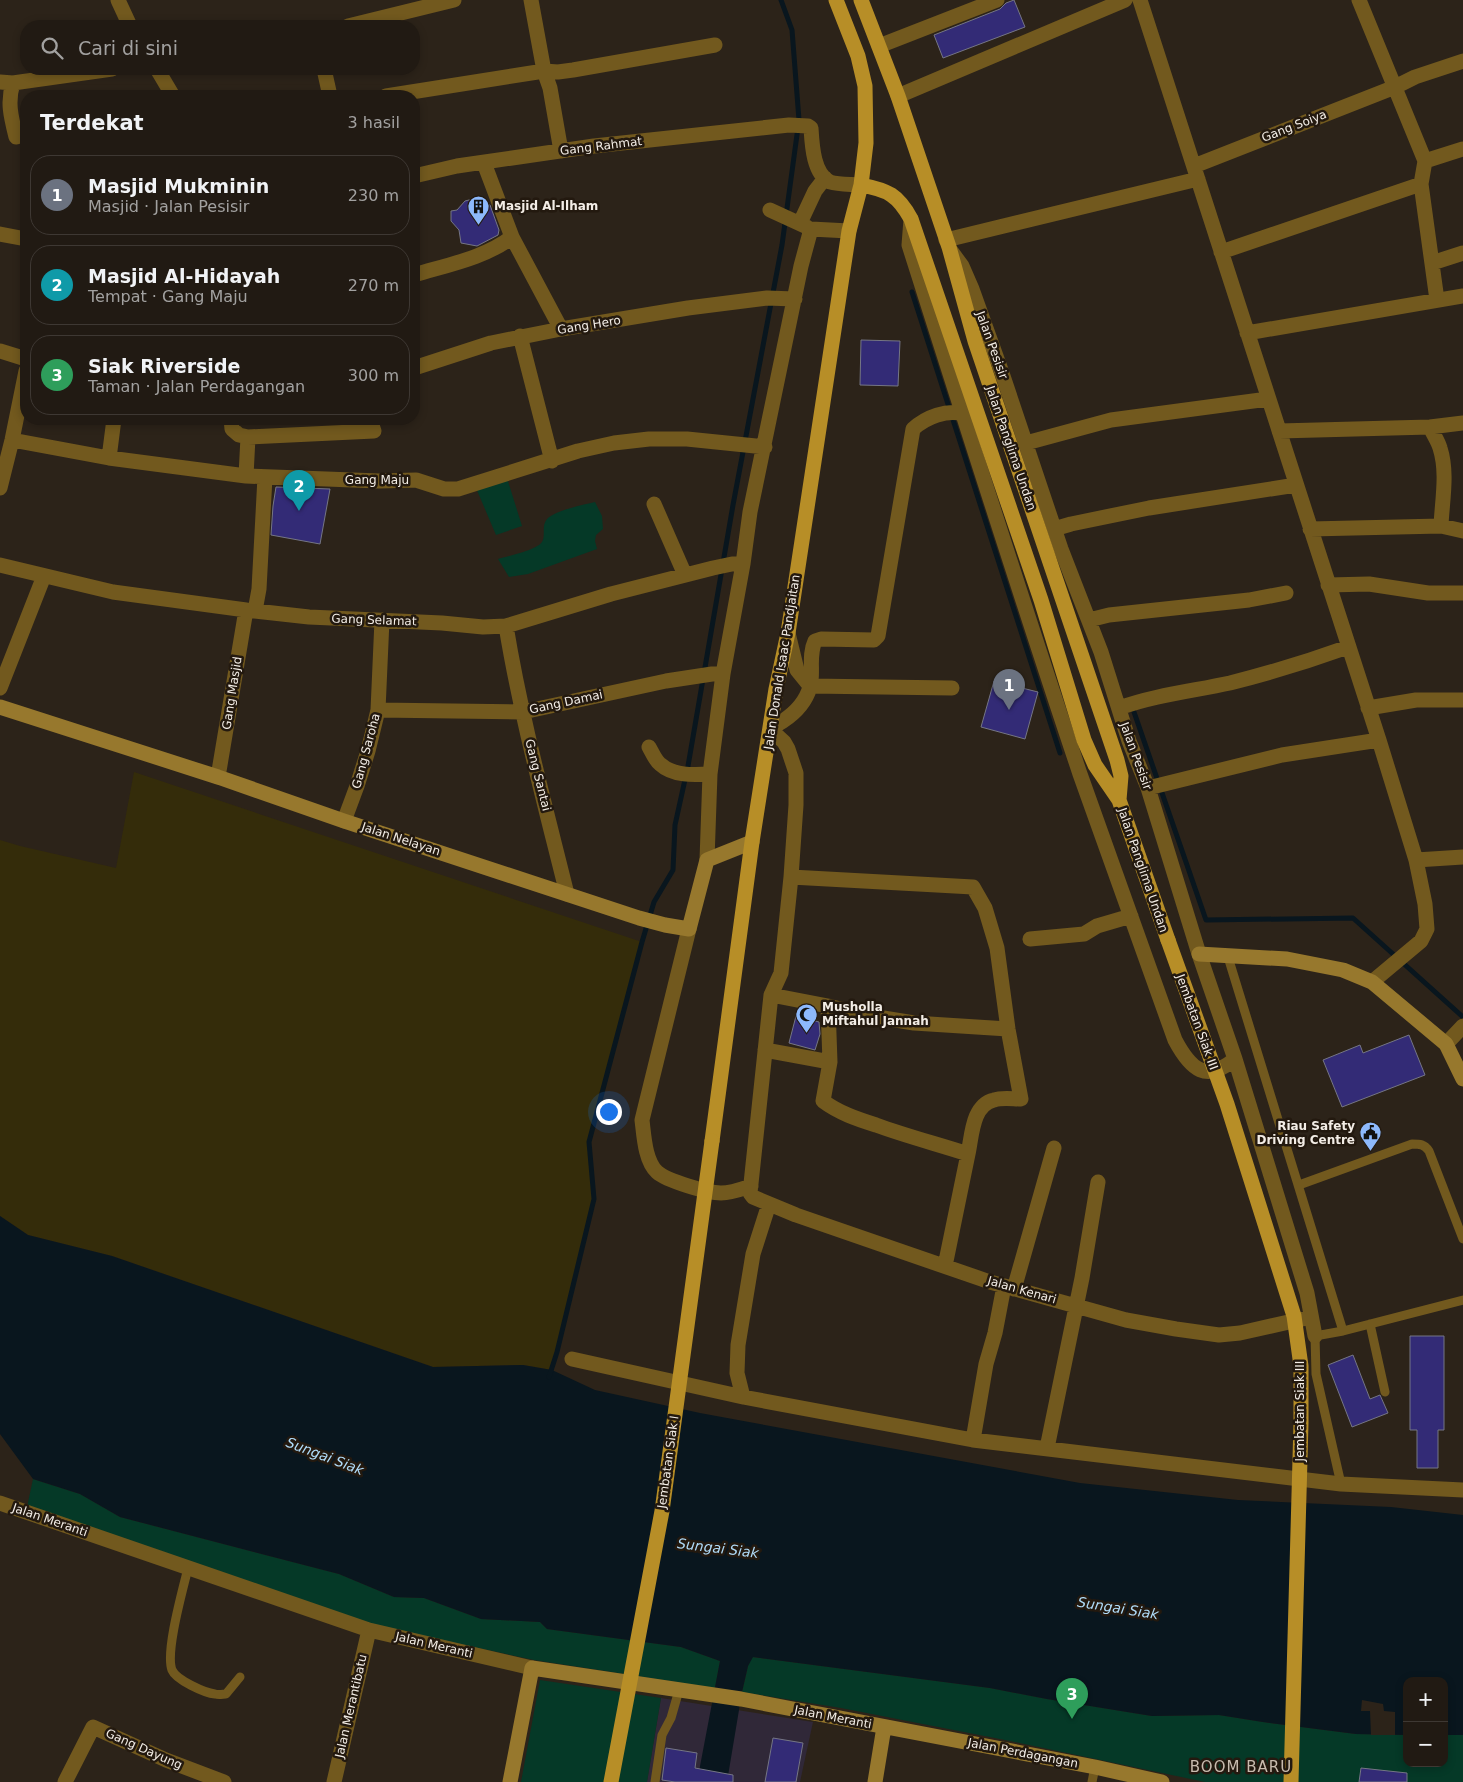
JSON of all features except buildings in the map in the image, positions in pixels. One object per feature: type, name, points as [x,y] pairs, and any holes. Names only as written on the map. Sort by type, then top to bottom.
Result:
[{"type":"main road","name":"Jalan Donald Isaac Pandjaitan","points":[[712,1141],[752,842],[776,690],[788,633],[849,231],[862,185],[866,135],[865,86],[858,56],[836,0]]},
{"type":"main road","name":"Jalan Panglima Undan","points":[[861,0],[898,96],[947,244],[975,341],[1032,485],[1117,760],[1121,776],[1119,800]]},
{"type":"main road","name":"Jalan Panglima Undan","points":[[862,185],[892,194],[903,205],[911,219],[1041,600],[1084,740],[1095,765],[1119,800],[1168,940]]},
{"type":"main road","points":[[956,348],[975,341]]},
{"type":"main road","name":"Jembatan Siak III","points":[[1168,940],[1226,1104],[1294,1316],[1301,1366],[1301,1423],[1291,1782]]},
{"type":"main road","name":"Jembatan Siak I","points":[[611,1782],[662,1511],[712,1141]]},
{"type":"street","points":[[118,0],[127,20]]},
{"type":"street","points":[[372,20],[454,0]]},
{"type":"street","points":[[531,0],[561,151]]},
{"type":"street","points":[[879,46],[997,0]]},
{"type":"street","points":[[898,96],[1125,0]]},
{"type":"street","points":[[1140,0],[1416,860],[1425,904],[1426,929],[1421,941],[1410,948],[1372,982]]},
{"type":"street","points":[[1365,2],[1395,86],[1425,161],[1421,184],[1437,300]]},
{"type":"street","points":[[420,91],[544,71],[573,70],[715,45]]},
{"type":"street","name":"Gang Soiya","points":[[947,244],[1196,172],[1415,77],[1463,61]]},
{"type":"street","points":[[20,135],[16,136],[9,108],[10,94],[4,86],[74,75]]},
{"type":"street","points":[[161,75],[169,90]]},
{"type":"street","points":[[325,75],[329,90]]},
{"type":"street","name":"Gang Rahmat","points":[[420,175],[457,166],[561,151],[789,125],[808,126],[811,128],[812,146],[817,166],[825,178]]},
{"type":"street","points":[[1425,161],[1463,149]]},
{"type":"street","points":[[484,163],[512,237],[561,329]]},
{"type":"street","points":[[790,219],[825,178],[830,182],[862,185]]},
{"type":"street","points":[[1222,252],[1421,184]]},
{"type":"street","points":[[790,219],[849,231]]},
{"type":"street","points":[[790,219],[801,266],[781,299],[751,445],[750,512],[717,674],[710,774],[707,860],[642,1120],[647,1152],[657,1172],[702,1190],[720,1193],[751,1186],[771,995],[781,973],[796,805],[796,773],[784,742],[771,730],[775,724],[797,709],[804,700],[810,686],[812,646],[815,641],[821,639],[874,640],[878,636],[913,429],[920,423],[937,416],[959,413]]},
{"type":"street","points":[[911,219],[909,245],[959,413],[1081,775],[1175,1040],[1184,1056],[1197,1069],[1210,1072],[1222,1069],[1236,1058]]},
{"type":"street","points":[[0,234],[20,238]]},
{"type":"street","points":[[420,273],[488,252],[512,237]]},
{"type":"street","name":"Jalan Pesisir","points":[[947,244],[962,266],[972,288],[1031,441],[1032,485],[1062,526],[1131,704],[1151,787],[1199,954],[1236,1058],[1307,1293],[1315,1336]]},
{"type":"street","points":[[1432,263],[1463,253]]},
{"type":"street","points":[[1247,333],[1463,296]]},
{"type":"street","name":"Gang Hero","points":[[420,366],[468,349],[520,336],[688,308],[781,299]]},
{"type":"street","points":[[520,336],[552,460]]},
{"type":"street","points":[[0,351],[20,358]]},
{"type":"street","points":[[1031,441],[1111,420],[1268,399]]},
{"type":"street","points":[[1,478],[12,440],[20,401]]},
{"type":"street","points":[[1278,430],[1430,427],[1463,423]]},
{"type":"street","points":[[109,458],[113,425]]},
{"type":"street","points":[[232,425],[232,429],[238,435],[248,438],[374,431],[372,425]]},
{"type":"street","points":[[1430,427],[1440,448],[1443,464],[1444,480],[1440,526]]},
{"type":"street","points":[[246,476],[248,438]]},
{"type":"street","name":"Gang Maju","points":[[12,440],[109,458],[246,476],[379,481],[416,480],[444,489],[458,489],[578,451],[614,443],[649,439],[687,439],[751,445]]},
{"type":"street","name":"Gang Masjid","points":[[218,777],[251,611],[259,589],[264,477]]},
{"type":"street","points":[[1062,526],[1149,508],[1296,485]]},
{"type":"street","points":[[654,504],[685,575]]},
{"type":"street","points":[[1310,529],[1440,526],[1463,531]]},
{"type":"street","points":[[1011,566],[1028,562]]},
{"type":"street","name":"Gang Selamat","points":[[0,565],[114,592],[251,611],[316,618],[442,622],[483,627],[506,626],[602,597],[713,568],[738,564]]},
{"type":"street","points":[[0,688],[44,576]]},
{"type":"street","points":[[1328,585],[1369,584],[1428,593],[1463,593]]},
{"type":"street","points":[[1097,618],[1249,600],[1286,593]]},
{"type":"street","points":[[1024,604],[1041,600]]},
{"type":"street","name":"Gang Saroha","points":[[344,821],[366,760],[378,710],[382,620]]},
{"type":"street","name":"Gang Santai","points":[[506,626],[523,712],[567,894]]},
{"type":"street","points":[[788,633],[797,670],[810,686]]},
{"type":"street","points":[[1131,704],[1230,683],[1293,666],[1348,647]]},
{"type":"street","name":"Gang Damai","points":[[378,710],[523,712],[666,681],[717,674]]},
{"type":"street","points":[[810,686],[952,688]]},
{"type":"street","points":[[1368,708],[1416,700],[1463,700]]},
{"type":"street","name":"Jalan Nelayan","points":[[0,707],[218,777],[344,821],[638,918],[689,929]]},
{"type":"street","points":[[1151,787],[1282,755],[1379,740]]},
{"type":"street","points":[[649,747],[659,764],[675,772],[694,775],[710,774]]},
{"type":"street","points":[[707,860],[752,842]]},
{"type":"street","points":[[1416,860],[1463,857]]},
{"type":"street","points":[[791,877],[972,887],[985,908],[997,948],[1008,1029],[1022,1099],[994,1099],[980,1108],[975,1120],[945,1266]]},
{"type":"street","points":[[1030,939],[1084,934],[1097,926],[1131,916]]},
{"type":"street","points":[[1199,954],[1287,959],[1344,970],[1372,982],[1446,1044],[1463,1079]]},
{"type":"street","points":[[771,995],[828,1006],[864,1016],[914,1023],[1008,1029]]},
{"type":"street","points":[[828,1006],[830,1062],[823,1101],[832,1108],[859,1120],[968,1154]]},
{"type":"street","points":[[1446,1044],[1461,1028]]},
{"type":"street","points":[[765,1050],[830,1062]]},
{"type":"street","points":[[972,1440],[986,1364],[1054,1148]]},
{"type":"street","points":[[1047,1448],[1076,1306],[1098,1182]]},
{"type":"street","name":"Jalan Kenari","points":[[751,1186],[750,1193],[753,1198],[796,1215],[1009,1287],[1126,1320],[1219,1335],[1240,1333],[1311,1317]]},
{"type":"street","points":[[743,1397],[737,1373],[738,1345],[754,1254],[769,1204]]},
{"type":"street","points":[[572,1359],[743,1397],[972,1440],[1341,1484],[1463,1490]]},
{"type":"street","name":"Jalan Meranti","points":[[0,1503],[369,1630],[532,1668],[741,1699],[884,1726]]},
{"type":"street","name":"Jalan Merantibatu","points":[[334,1782],[369,1630]]},
{"type":"street","points":[[510,1782],[532,1668]]},
{"type":"street","points":[[875,1782],[884,1726]]},
{"type":"street","name":"Jalan Perdagangan","points":[[884,1726],[1094,1775],[1162,1782]]},
{"type":"street","name":"Gang Dayung","points":[[65,1782],[93,1727],[166,1760],[224,1782]]},
{"type":"lane","points":[[1228,957],[1343,1331]]},
{"type":"lane","points":[[1299,1186],[1412,1144],[1421,1144],[1426,1146],[1429,1151],[1463,1240]]},
{"type":"lane","points":[[1341,1484],[1316,1374],[1315,1336],[1343,1331],[1463,1300]]},
{"type":"lane","points":[[1370,1324],[1385,1392]]},
{"type":"lane","points":[[188,1568],[175,1626],[170,1664],[173,1672],[178,1679],[213,1694],[226,1694],[240,1677]]},
{"type":"lane","points":[[654,1782],[662,1735],[671,1718],[679,1690]]},
{"type":"shaded area","points":[[661,1698],[813,1722],[800,1782],[647,1782]]},
{"type":"green space","points":[[507,478],[522,526],[496,535],[476,488]]},
{"type":"green space","points":[[595,502],[602,516],[603,529],[596,535],[597,549],[528,574],[509,577],[498,559],[529,550],[539,545],[543,539],[545,522],[551,516],[570,508]]},
{"type":"green space","points":[[33,1479],[80,1494],[120,1517],[339,1574],[394,1597],[424,1598],[481,1619],[540,1622],[547,1629],[681,1647],[720,1661],[715,1688],[534,1660],[371,1625],[27,1507]]},
{"type":"green space","points":[[752,1657],[990,1688],[1152,1716],[1219,1715],[1356,1734],[1403,1735],[1403,1767],[1448,1767],[1448,1735],[1463,1735],[1463,1782],[1205,1782],[841,1708],[742,1692]]},
{"type":"green space","points":[[540,1680],[661,1698],[647,1782],[521,1782]]},
{"type":"sand","points":[[134,772],[642,942],[589,1142],[594,1199],[552,1370],[523,1365],[433,1367],[112,1256],[28,1235],[0,1216],[0,840],[116,868]]},
{"type":"water","name":"Sungai Siak","points":[[0,1216],[28,1235],[112,1256],[433,1367],[523,1365],[552,1370],[595,1390],[700,1413],[1080,1483],[1238,1500],[1391,1507],[1463,1515],[1463,1735],[1448,1735],[1448,1677],[1403,1677],[1403,1735],[1356,1734],[1219,1715],[1152,1716],[990,1688],[753,1657],[748,1666],[742,1692],[727,1782],[697,1782],[720,1661],[681,1647],[547,1629],[540,1622],[481,1619],[424,1598],[394,1597],[339,1574],[120,1517],[80,1494],[33,1479],[0,1434]]},
{"type":"pier","points":[[1362,1700],[1383,1704],[1384,1711],[1395,1712],[1395,1735],[1371,1735],[1370,1711],[1361,1711]]},
{"type":"waterway","points":[[549,1377],[557,1352],[594,1199],[589,1142],[654,902],[673,870],[675,825],[688,766],[733,505],[782,245],[799,120],[792,30],[781,0]]},
{"type":"waterway","points":[[912,292],[1060,753]]},
{"type":"waterway","points":[[1134,712],[1206,920],[1353,918],[1463,1017]]},
{"type":"place","name":"Masjid Al-Ilham","points":[[478,225]]},
{"type":"place","name":"Masjid Al-Hidayah","points":[[299,511]]},
{"type":"place","name":"Masjid Mukminin","points":[[1009,710]]},
{"type":"place","name":"Musholla Miftahul Jannah","points":[[806,1033]]},
{"type":"place","name":"Riau Safety Driving Centre","points":[[1371,1152]]},
{"type":"place","name":"Siak Riverside","points":[[1072,1719]]},
{"type":"district","name":"BOOM BARU","points":[[1241,1767]]}]
